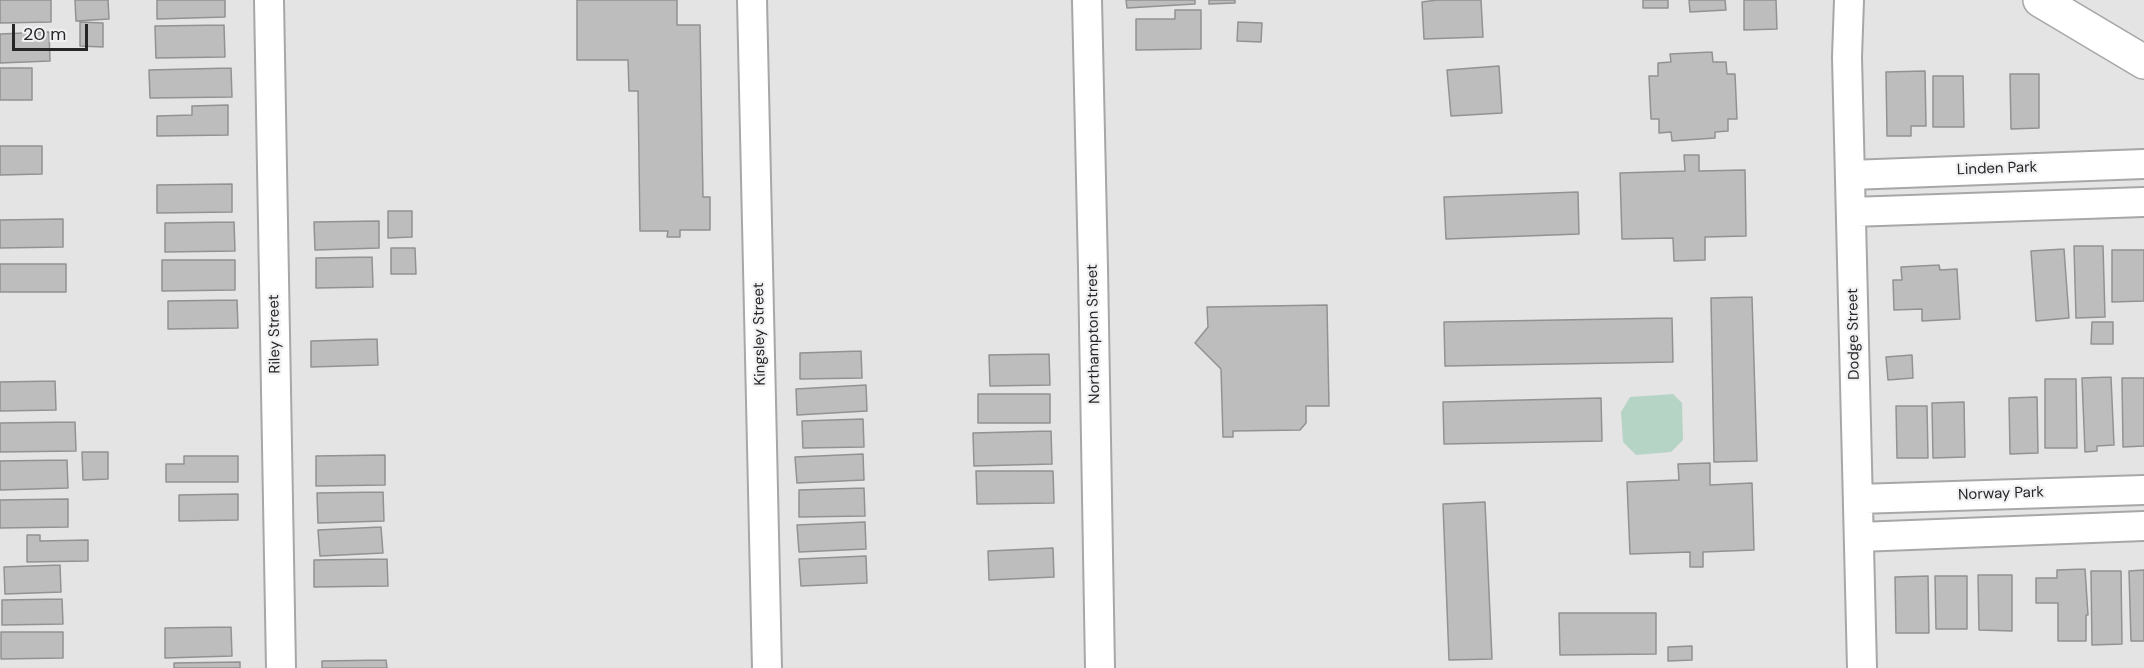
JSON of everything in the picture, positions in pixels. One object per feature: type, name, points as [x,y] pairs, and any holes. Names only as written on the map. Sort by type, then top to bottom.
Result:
[{"type":"highway","points":[[2040,0],[2144,62]]},
{"type":"street","name":"Riley Street","points":[[269,0],[281,668]]},
{"type":"street","name":"Kingsley Street","points":[[752,0],[767,668]]},
{"type":"street","name":"Northampton Street","points":[[1087,0],[1100,668]]},
{"type":"street","name":"Dodge Street","points":[[1849,0],[1847,57],[1862,668]]},
{"type":"street","name":"Linden Park","points":[[1850,175],[2144,164]]},
{"type":"street","points":[[1851,212],[2144,202]]},
{"type":"street","name":"Norway Park","points":[[1858,499],[2144,490]]},
{"type":"street","points":[[1859,537],[2144,526]]},
{"type":"green space","points":[[1673,394],[1682,403],[1683,440],[1671,452],[1636,455],[1623,442],[1621,412],[1630,397]]},
{"type":"building","points":[[0,0],[51,0],[51,22],[0,23]]},
{"type":"building","points":[[75,0],[108,0],[109,19],[76,21]]},
{"type":"building","points":[[157,0],[225,0],[225,17],[157,19]]},
{"type":"building","points":[[577,0],[677,0],[677,25],[700,25],[703,197],[710,197],[710,230],[680,230],[680,237],[667,237],[668,231],[640,231],[638,91],[629,91],[628,60],[577,60]]},
{"type":"building","points":[[1126,0],[1195,0],[1195,4],[1127,8]]},
{"type":"building","points":[[1209,0],[1235,0],[1235,3],[1209,4]]},
{"type":"building","points":[[1481,0],[1483,37],[1424,39],[1422,2]]},
{"type":"building","points":[[1643,0],[1668,0],[1668,8],[1643,8]]},
{"type":"building","points":[[1689,0],[1725,0],[1726,10],[1690,12]]},
{"type":"building","points":[[1744,0],[1776,0],[1777,29],[1744,30]]},
{"type":"building","points":[[1175,10],[1201,10],[1201,49],[1136,50],[1136,19],[1175,19]]},
{"type":"building","points":[[80,22],[103,23],[103,47],[80,46]]},
{"type":"building","points":[[1238,22],[1262,23],[1261,42],[1237,41]]},
{"type":"building","points":[[224,25],[225,57],[156,58],[155,26]]},
{"type":"building","points":[[49,32],[50,61],[0,63],[0,34]]},
{"type":"building","points":[[1712,52],[1713,62],[1726,62],[1727,74],[1735,74],[1737,119],[1728,119],[1728,131],[1715,132],[1715,138],[1672,141],[1671,132],[1659,133],[1659,119],[1651,119],[1649,76],[1658,76],[1658,63],[1671,62],[1670,54]]},
{"type":"building","points":[[1499,66],[1502,113],[1451,116],[1447,70]]},
{"type":"building","points":[[0,68],[32,68],[32,100],[0,100]]},
{"type":"building","points":[[231,68],[232,97],[150,98],[149,70]]},
{"type":"building","points":[[1925,71],[1926,126],[1911,126],[1911,136],[1887,136],[1886,72]]},
{"type":"building","points":[[2010,74],[2039,74],[2039,128],[2011,129]]},
{"type":"building","points":[[1933,76],[1963,76],[1964,127],[1933,127]]},
{"type":"building","points":[[228,105],[228,135],[157,136],[157,116],[192,115],[192,106]]},
{"type":"building","points":[[0,146],[42,146],[42,174],[0,175]]},
{"type":"building","points":[[1684,155],[1699,155],[1699,171],[1745,170],[1746,236],[1705,237],[1705,260],[1674,261],[1673,238],[1622,239],[1620,173],[1685,171]]},
{"type":"building","points":[[232,184],[232,212],[157,213],[157,185]]},
{"type":"building","points":[[1578,192],[1579,234],[1446,239],[1444,197]]},
{"type":"building","points":[[388,211],[412,211],[412,237],[388,238]]},
{"type":"building","points":[[63,219],[63,247],[0,248],[0,220]]},
{"type":"building","points":[[379,221],[379,248],[315,250],[314,222]]},
{"type":"building","points":[[234,222],[235,251],[165,252],[165,223]]},
{"type":"building","points":[[2074,246],[2103,246],[2105,317],[2076,318]]},
{"type":"building","points":[[391,248],[415,248],[416,274],[391,274]]},
{"type":"building","points":[[2064,249],[2069,318],[2036,321],[2031,251]]},
{"type":"building","points":[[2112,250],[2144,250],[2144,301],[2112,302]]},
{"type":"building","points":[[372,257],[373,287],[316,288],[316,258]]},
{"type":"building","points":[[162,260],[235,260],[235,290],[162,291]]},
{"type":"building","points":[[0,264],[66,264],[66,292],[0,292]]},
{"type":"building","points":[[1939,265],[1940,270],[1957,269],[1960,319],[1922,321],[1922,309],[1894,310],[1893,280],[1902,280],[1901,267]]},
{"type":"building","points":[[1752,297],[1757,461],[1714,462],[1711,298]]},
{"type":"building","points":[[237,300],[238,328],[168,329],[168,301]]},
{"type":"building","points":[[1327,305],[1329,406],[1306,406],[1306,423],[1300,430],[1233,431],[1233,437],[1223,437],[1221,369],[1195,343],[1208,327],[1207,307]]},
{"type":"building","points":[[1672,318],[1673,362],[1445,366],[1444,322]]},
{"type":"building","points":[[2092,322],[2113,322],[2113,344],[2091,344]]},
{"type":"building","points":[[377,339],[378,365],[311,367],[311,341]]},
{"type":"building","points":[[861,351],[862,378],[800,379],[800,353]]},
{"type":"building","points":[[1049,354],[1050,385],[990,386],[989,355]]},
{"type":"building","points":[[1912,355],[1913,378],[1888,380],[1886,357]]},
{"type":"building","points":[[2111,377],[2114,445],[2097,446],[2097,451],[2085,452],[2082,378]]},
{"type":"building","points":[[2122,378],[2144,378],[2144,446],[2123,447]]},
{"type":"building","points":[[2045,379],[2076,379],[2077,448],[2045,448]]},
{"type":"building","points":[[55,381],[56,410],[0,411],[0,382]]},
{"type":"building","points":[[866,385],[867,411],[797,415],[796,389]]},
{"type":"building","points":[[978,394],[1050,394],[1050,423],[978,423]]},
{"type":"building","points":[[2037,397],[2038,453],[2010,454],[2009,398]]},
{"type":"building","points":[[1601,398],[1602,441],[1444,444],[1443,402]]},
{"type":"building","points":[[1964,402],[1965,457],[1933,458],[1932,403]]},
{"type":"building","points":[[1896,406],[1927,406],[1928,458],[1897,458]]},
{"type":"building","points":[[863,419],[864,447],[803,448],[802,421]]},
{"type":"building","points":[[75,422],[76,451],[0,452],[0,423]]},
{"type":"building","points":[[1051,431],[1052,464],[974,466],[973,433]]},
{"type":"building","points":[[82,452],[108,452],[108,479],[83,480]]},
{"type":"building","points":[[863,454],[864,480],[797,483],[795,457]]},
{"type":"building","points":[[385,455],[385,485],[316,486],[316,456]]},
{"type":"building","points":[[184,456],[238,456],[238,482],[166,482],[166,464],[184,464]]},
{"type":"building","points":[[67,460],[68,488],[0,490],[0,461]]},
{"type":"building","points":[[1710,463],[1710,485],[1752,483],[1754,550],[1703,552],[1703,567],[1690,567],[1690,552],[1630,554],[1627,482],[1679,480],[1678,464]]},
{"type":"building","points":[[976,471],[1053,471],[1054,503],[977,504]]},
{"type":"building","points":[[864,488],[865,516],[799,517],[799,490]]},
{"type":"building","points":[[383,492],[384,521],[318,523],[317,493]]},
{"type":"building","points":[[238,494],[238,520],[179,521],[179,495]]},
{"type":"building","points":[[68,499],[68,527],[0,528],[0,500]]},
{"type":"building","points":[[1485,502],[1492,659],[1449,660],[1443,504]]},
{"type":"building","points":[[865,522],[866,549],[799,552],[797,525]]},
{"type":"building","points":[[381,527],[383,553],[320,556],[318,530]]},
{"type":"building","points":[[27,535],[40,535],[40,541],[88,540],[88,561],[27,562]]},
{"type":"building","points":[[1053,548],[1054,577],[989,580],[988,551]]},
{"type":"building","points":[[866,556],[867,583],[801,586],[799,559]]},
{"type":"building","points":[[387,559],[388,586],[314,587],[314,560]]},
{"type":"building","points":[[60,565],[61,592],[5,594],[4,567]]},
{"type":"building","points":[[2085,569],[2088,615],[2086,615],[2086,641],[2058,641],[2058,603],[2036,603],[2036,578],[2057,578],[2057,570]]},
{"type":"building","points":[[2144,570],[2144,641],[2131,641],[2129,571]]},
{"type":"building","points":[[2091,571],[2121,571],[2122,644],[2092,645]]},
{"type":"building","points":[[1978,575],[2012,575],[2012,631],[1979,630]]},
{"type":"building","points":[[1928,576],[1929,633],[1896,633],[1895,577]]},
{"type":"building","points":[[1935,576],[1967,576],[1967,629],[1936,629]]},
{"type":"building","points":[[62,599],[63,624],[2,625],[2,600]]},
{"type":"building","points":[[1559,613],[1656,613],[1656,654],[1560,655]]},
{"type":"building","points":[[231,627],[232,656],[165,658],[165,628]]},
{"type":"building","points":[[1,632],[63,632],[63,658],[1,659]]},
{"type":"building","points":[[1692,646],[1692,660],[1668,661],[1668,647]]},
{"type":"building","points":[[386,660],[387,668],[322,668],[322,661]]},
{"type":"building","points":[[240,662],[240,668],[174,668],[174,663]]}]
